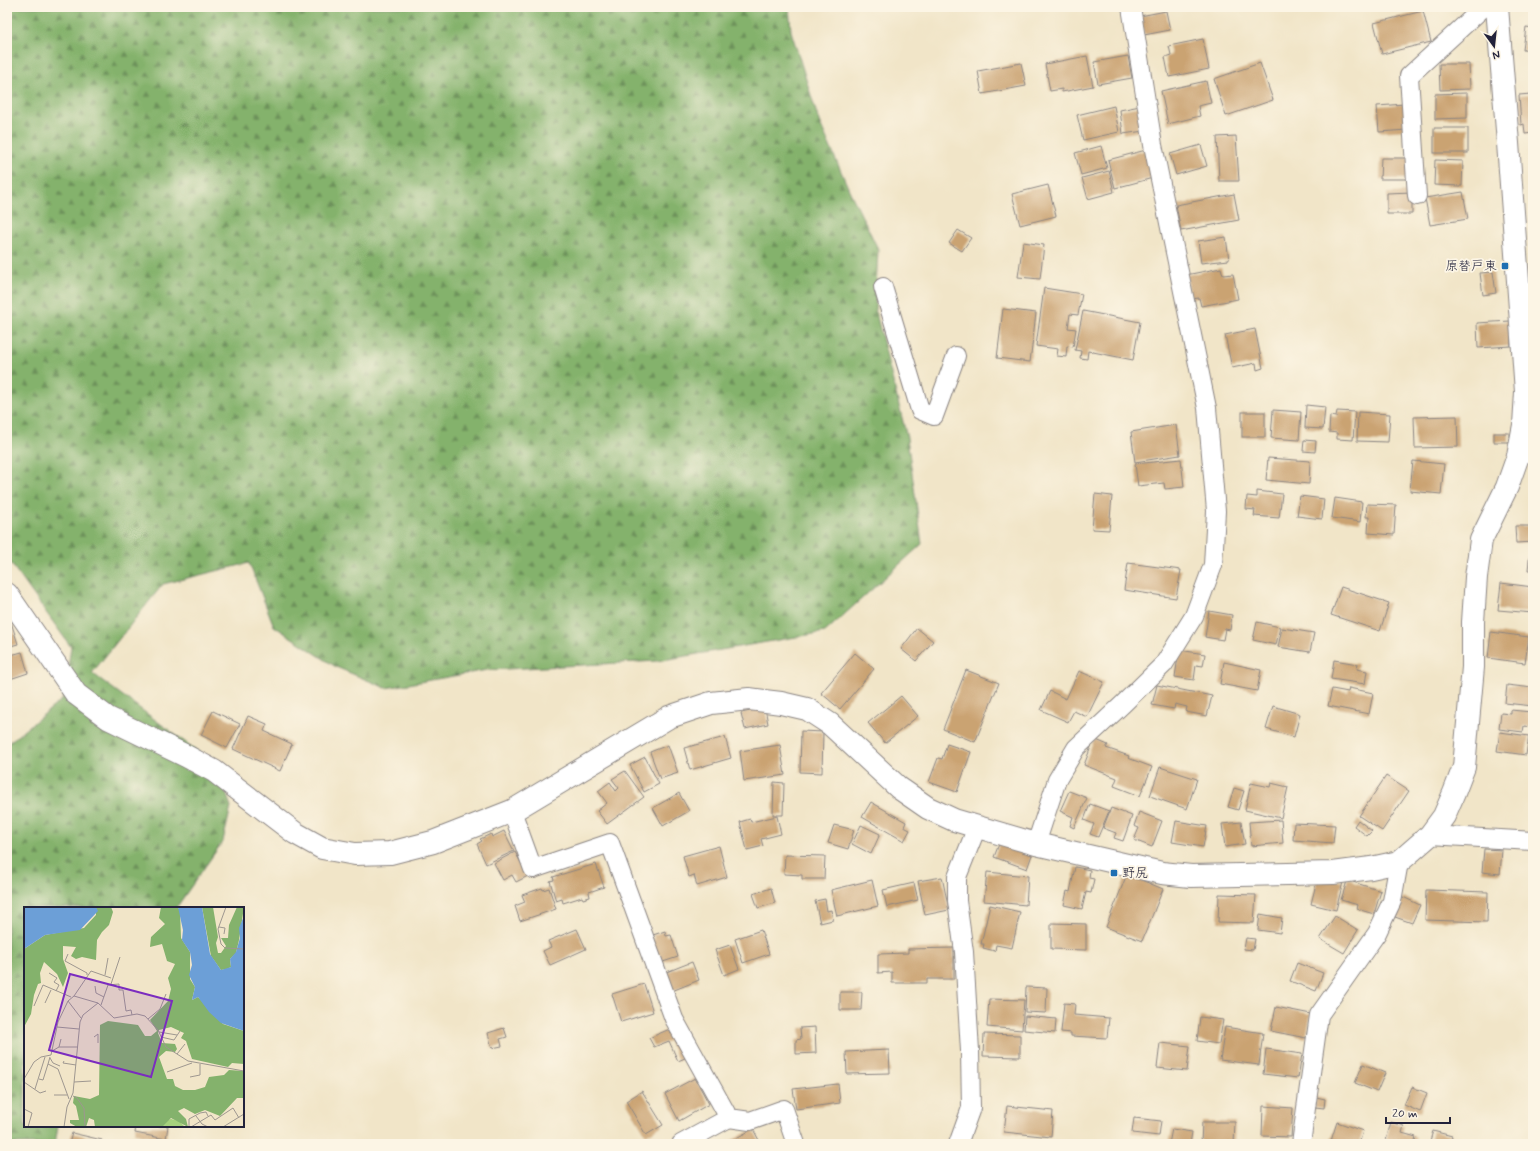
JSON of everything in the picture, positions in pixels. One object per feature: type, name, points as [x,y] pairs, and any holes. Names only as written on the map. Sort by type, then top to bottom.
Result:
[{"type":"street","points":[[1036,844],[1057,780],[1076,748],[1164,664],[1194,616],[1213,566],[1216,511],[1207,408],[1153,145],[1131,7]]},
{"type":"street","points":[[1417,196],[1410,76],[1484,7]]},
{"type":"street","points":[[10,601],[76,694],[108,718],[214,771],[295,833],[322,848],[356,854],[390,853],[433,842],[512,811],[670,717],[711,703],[749,699],[781,703],[807,709],[830,724],[899,788],[928,808],[954,820],[1036,844],[1162,873],[1191,876],[1333,873],[1371,868],[1399,862],[1430,835],[1444,816],[1464,767],[1473,667],[1475,584],[1481,540],[1509,481],[1518,456],[1524,425],[1526,392],[1497,7]]},
{"type":"street","points":[[883,287],[920,410],[934,416],[956,356]]},
{"type":"street","points":[[512,811],[533,869],[610,843],[674,1019],[729,1118]]},
{"type":"street","points":[[958,1144],[971,1108],[970,1052],[964,952],[957,901],[957,877],[977,827]]},
{"type":"street","points":[[1430,835],[1533,841]]},
{"type":"street","points":[[1301,1144],[1319,1015],[1377,932],[1392,901],[1399,862]]},
{"type":"street","points":[[681,1144],[729,1118],[750,1120],[784,1109],[796,1144]]},
{"type":"green space","points":[[7,7],[789,7],[791,31],[819,121],[850,192],[878,249],[875,309],[907,438],[922,544],[825,632],[657,661],[487,670],[386,688],[336,667],[274,626],[249,563],[163,584],[92,673],[216,765],[231,807],[223,841],[177,907],[24,907],[24,1127],[58,1127],[55,1144],[7,1144],[7,744],[63,699],[71,647],[7,558]]},
{"type":"building","points":[[1141,7],[1162,7],[1162,8],[1141,10]]},
{"type":"building","points":[[1166,11],[1170,30],[1144,35],[1140,16]]},
{"type":"building","points":[[1423,11],[1431,42],[1382,54],[1374,23]]},
{"type":"building","points":[[1526,27],[1533,28],[1533,51],[1523,50]]},
{"type":"building","points":[[1203,39],[1209,69],[1169,77],[1165,57],[1171,55],[1169,46]]},
{"type":"building","points":[[1087,56],[1093,86],[1062,92],[1062,89],[1050,91],[1045,64]]},
{"type":"building","points":[[1128,56],[1132,78],[1098,84],[1094,62]]},
{"type":"building","points":[[1021,63],[1026,86],[982,94],[978,71]]},
{"type":"building","points":[[1260,63],[1273,100],[1226,116],[1214,79]]},
{"type":"building","points":[[1439,64],[1469,64],[1470,89],[1440,90]]},
{"type":"building","points":[[1206,81],[1211,103],[1198,106],[1200,116],[1168,124],[1161,91]]},
{"type":"building","points":[[1467,93],[1467,118],[1435,119],[1435,94]]},
{"type":"building","points":[[1531,94],[1533,133],[1525,134],[1524,124],[1521,125],[1519,95]]},
{"type":"building","points":[[1405,104],[1407,130],[1379,132],[1377,106]]},
{"type":"building","points":[[1114,106],[1119,132],[1083,140],[1077,115]]},
{"type":"building","points":[[1140,106],[1144,131],[1123,134],[1120,110]]},
{"type":"building","points":[[1434,128],[1468,128],[1468,153],[1434,153]]},
{"type":"building","points":[[1236,136],[1239,181],[1219,181],[1217,137]]},
{"type":"building","points":[[1201,145],[1207,166],[1176,175],[1170,154]]},
{"type":"building","points":[[1101,146],[1107,168],[1081,175],[1075,153]]},
{"type":"building","points":[[1146,150],[1153,178],[1115,188],[1108,160]]},
{"type":"building","points":[[1381,158],[1409,158],[1409,179],[1380,179]]},
{"type":"building","points":[[1435,160],[1463,161],[1462,186],[1434,185]]},
{"type":"building","points":[[1109,171],[1114,192],[1088,199],[1082,178]]},
{"type":"building","points":[[1048,185],[1056,216],[1020,225],[1012,194]]},
{"type":"building","points":[[1412,192],[1412,214],[1387,214],[1387,193]]},
{"type":"building","points":[[1463,192],[1468,219],[1430,225],[1425,198]]},
{"type":"building","points":[[1234,194],[1239,220],[1181,231],[1176,205]]},
{"type":"building","points":[[958,230],[971,238],[962,251],[949,243]]},
{"type":"building","points":[[1226,237],[1229,260],[1201,263],[1198,241]]},
{"type":"building","points":[[1023,242],[1044,245],[1040,279],[1018,277]]},
{"type":"building","points":[[1221,268],[1223,275],[1233,274],[1238,299],[1201,306],[1199,298],[1191,299],[1186,275]]},
{"type":"building","points":[[1493,272],[1496,293],[1483,295],[1480,273]]},
{"type":"building","points":[[1044,288],[1082,294],[1078,315],[1070,314],[1068,328],[1076,329],[1073,347],[1067,346],[1066,357],[1057,356],[1058,349],[1036,346]]},
{"type":"building","points":[[1003,309],[1036,313],[1030,362],[997,358]]},
{"type":"building","points":[[1083,311],[1140,322],[1133,360],[1088,351],[1087,359],[1080,358],[1081,351],[1075,350]]},
{"type":"building","points":[[1510,321],[1511,346],[1478,348],[1477,323]]},
{"type":"building","points":[[1255,329],[1263,368],[1257,370],[1256,363],[1232,368],[1225,335]]},
{"type":"building","points":[[1306,405],[1325,407],[1323,429],[1305,428]]},
{"type":"building","points":[[1273,410],[1301,412],[1299,440],[1271,438]]},
{"type":"building","points":[[1337,411],[1355,412],[1353,440],[1337,439],[1337,433],[1329,432],[1330,416],[1336,417]]},
{"type":"building","points":[[1242,412],[1265,412],[1265,437],[1242,437]]},
{"type":"building","points":[[1358,412],[1390,414],[1388,442],[1357,441]]},
{"type":"building","points":[[1457,416],[1458,447],[1415,448],[1414,417]]},
{"type":"building","points":[[1176,425],[1180,455],[1135,462],[1131,432]]},
{"type":"building","points":[[1494,433],[1509,433],[1509,442],[1494,442]]},
{"type":"building","points":[[1304,440],[1316,441],[1315,452],[1303,451]]},
{"type":"building","points":[[1268,458],[1310,461],[1309,484],[1266,480]]},
{"type":"building","points":[[1181,459],[1184,487],[1165,489],[1164,483],[1138,486],[1135,464]]},
{"type":"building","points":[[1413,461],[1444,464],[1441,494],[1410,491]]},
{"type":"building","points":[[1257,491],[1282,494],[1279,518],[1254,516],[1255,510],[1246,509],[1247,496],[1257,497]]},
{"type":"building","points":[[1095,494],[1112,496],[1109,530],[1092,529]]},
{"type":"building","points":[[1300,496],[1324,499],[1322,519],[1297,516]]},
{"type":"building","points":[[1335,498],[1362,502],[1360,522],[1332,518]]},
{"type":"building","points":[[1367,504],[1396,505],[1394,535],[1368,533],[1369,517],[1366,517]]},
{"type":"building","points":[[1515,526],[1533,526],[1533,542],[1516,543]]},
{"type":"building","points":[[1530,551],[1533,551],[1533,570],[1528,570]]},
{"type":"building","points":[[1128,563],[1181,570],[1176,598],[1124,590]]},
{"type":"building","points":[[1501,583],[1533,587],[1533,613],[1498,610]]},
{"type":"building","points":[[1341,587],[1389,603],[1380,631],[1331,615]]},
{"type":"building","points":[[1209,611],[1232,615],[1230,630],[1225,629],[1223,640],[1205,637]]},
{"type":"building","points":[[10,619],[18,644],[7,647],[7,620]]},
{"type":"building","points":[[1257,622],[1280,627],[1276,645],[1253,640]]},
{"type":"building","points":[[917,628],[933,641],[916,661],[901,649]]},
{"type":"building","points":[[1282,628],[1314,633],[1310,652],[1278,647]]},
{"type":"building","points":[[1491,632],[1529,637],[1525,663],[1488,658]]},
{"type":"building","points":[[1179,650],[1205,654],[1203,666],[1196,665],[1194,680],[1175,677]]},
{"type":"building","points":[[22,652],[28,673],[7,680],[7,656]]},
{"type":"building","points":[[855,653],[874,669],[840,709],[821,693]]},
{"type":"building","points":[[1334,660],[1358,664],[1357,669],[1367,671],[1365,684],[1331,679]]},
{"type":"building","points":[[1224,662],[1261,670],[1257,691],[1220,684]]},
{"type":"building","points":[[966,670],[999,683],[975,742],[943,729]]},
{"type":"building","points":[[1079,671],[1104,682],[1087,717],[1074,711],[1068,722],[1041,710],[1050,691],[1066,699]]},
{"type":"building","points":[[1157,685],[1212,696],[1207,716],[1186,712],[1187,707],[1175,704],[1174,709],[1152,705]]},
{"type":"building","points":[[1507,685],[1533,688],[1533,706],[1505,703]]},
{"type":"building","points":[[1349,688],[1373,693],[1369,714],[1328,706],[1332,689],[1348,692]]},
{"type":"building","points":[[901,696],[918,716],[885,743],[868,723]]},
{"type":"building","points":[[1273,706],[1300,714],[1294,737],[1266,729]]},
{"type":"building","points":[[765,708],[768,724],[745,729],[741,713]]},
{"type":"building","points":[[1511,710],[1531,712],[1530,727],[1524,726],[1523,732],[1499,729],[1501,713],[1511,714]]},
{"type":"building","points":[[213,711],[240,724],[227,748],[201,735]]},
{"type":"building","points":[[248,716],[267,724],[264,731],[292,744],[280,771],[233,749]]},
{"type":"building","points":[[801,731],[823,732],[822,773],[800,772]]},
{"type":"building","points":[[1500,732],[1529,736],[1526,755],[1497,751]]},
{"type":"building","points":[[725,737],[731,758],[690,770],[684,748]]},
{"type":"building","points":[[1532,738],[1533,753],[1531,753]]},
{"type":"building","points":[[1094,739],[1108,745],[1106,748],[1129,756],[1128,758],[1152,767],[1140,796],[1114,786],[1117,778],[1084,765]]},
{"type":"building","points":[[947,744],[971,752],[957,792],[929,782],[938,758],[942,759]]},
{"type":"building","points":[[668,745],[678,773],[660,779],[650,752]]},
{"type":"building","points":[[780,745],[785,775],[744,781],[740,751]]},
{"type":"building","points":[[645,757],[659,784],[644,792],[630,765]]},
{"type":"building","points":[[1160,767],[1197,779],[1187,809],[1150,796]]},
{"type":"building","points":[[625,771],[644,797],[607,824],[597,811],[607,803],[598,791],[610,782],[616,791],[619,788],[612,779]]},
{"type":"building","points":[[1386,776],[1409,791],[1382,831],[1359,816]]},
{"type":"building","points":[[774,782],[784,783],[783,815],[773,815]]},
{"type":"building","points":[[1251,783],[1270,787],[1271,783],[1288,787],[1281,818],[1245,810]]},
{"type":"building","points":[[1234,788],[1244,791],[1238,810],[1228,807]]},
{"type":"building","points":[[1069,791],[1087,798],[1074,828],[1070,826],[1073,817],[1060,811]]},
{"type":"building","points":[[679,793],[689,811],[663,826],[653,808]]},
{"type":"building","points":[[871,802],[906,822],[904,827],[910,830],[904,841],[862,817]]},
{"type":"building","points":[[1090,804],[1109,811],[1098,837],[1090,834],[1094,824],[1084,820]]},
{"type":"building","points":[[1111,808],[1132,816],[1123,841],[1114,838],[1116,833],[1103,828]]},
{"type":"building","points":[[1139,812],[1162,821],[1152,847],[1134,840],[1139,828],[1134,826]]},
{"type":"building","points":[[777,816],[781,834],[761,839],[763,846],[747,850],[740,822],[750,819],[751,822]]},
{"type":"building","points":[[1281,820],[1283,843],[1251,846],[1249,822]]},
{"type":"building","points":[[1358,820],[1372,831],[1367,836],[1354,826]]},
{"type":"building","points":[[1176,821],[1207,826],[1203,847],[1172,842]]},
{"type":"building","points":[[1241,822],[1245,844],[1225,847],[1222,824]]},
{"type":"building","points":[[1294,823],[1335,825],[1333,843],[1293,840]]},
{"type":"building","points":[[834,825],[854,830],[848,849],[828,843]]},
{"type":"building","points":[[861,825],[880,834],[871,854],[852,844]]},
{"type":"building","points":[[504,831],[514,851],[486,864],[477,844],[482,841],[480,839],[491,834],[492,837]]},
{"type":"building","points":[[1006,843],[1033,852],[1027,869],[994,857],[999,844],[1005,846]]},
{"type":"building","points":[[719,846],[727,877],[697,886],[694,875],[689,877],[683,856]]},
{"type":"building","points":[[1484,849],[1502,850],[1500,874],[1482,872]]},
{"type":"building","points":[[515,852],[528,876],[516,882],[512,875],[503,880],[494,863]]},
{"type":"building","points":[[785,855],[825,856],[824,879],[802,879],[802,875],[784,874]]},
{"type":"building","points":[[596,864],[604,887],[589,892],[590,897],[583,899],[582,897],[563,903],[562,899],[556,901],[550,881],[554,880],[553,877]]},
{"type":"building","points":[[1075,867],[1090,870],[1089,878],[1094,879],[1091,893],[1086,892],[1082,909],[1064,905],[1067,891],[1070,892]]},
{"type":"building","points":[[987,872],[1028,876],[1026,905],[984,901]]},
{"type":"building","points":[[1127,874],[1163,889],[1142,941],[1106,927]]},
{"type":"building","points":[[1318,876],[1343,882],[1336,910],[1311,904]]},
{"type":"building","points":[[942,877],[949,910],[925,915],[918,881]]},
{"type":"building","points":[[1348,878],[1353,880],[1353,882],[1381,891],[1374,914],[1357,909],[1358,905],[1341,900]]},
{"type":"building","points":[[872,880],[878,906],[837,916],[831,890]]},
{"type":"building","points":[[914,883],[918,900],[887,907],[883,890]]},
{"type":"building","points":[[542,888],[543,890],[549,888],[556,909],[520,921],[515,906],[525,902],[522,895]]},
{"type":"building","points":[[771,888],[775,903],[758,908],[753,894]]},
{"type":"building","points":[[1426,890],[1488,892],[1487,922],[1425,920]]},
{"type":"building","points":[[1219,894],[1256,895],[1254,923],[1218,922]]},
{"type":"building","points":[[1403,897],[1420,905],[1412,923],[1395,917]]},
{"type":"building","points":[[825,899],[827,911],[831,910],[833,920],[820,923],[815,901]]},
{"type":"building","points":[[990,905],[1020,912],[1012,948],[996,945],[995,951],[983,948],[984,944],[981,944]]},
{"type":"building","points":[[1260,914],[1282,918],[1280,933],[1258,930]]},
{"type":"building","points":[[1335,916],[1358,930],[1344,953],[1320,939]]},
{"type":"building","points":[[1051,923],[1086,924],[1086,950],[1051,949]]},
{"type":"building","points":[[577,929],[586,949],[550,965],[543,951],[551,947],[548,941]]},
{"type":"building","points":[[761,930],[769,954],[743,963],[735,939]]},
{"type":"building","points":[[665,931],[666,936],[671,935],[678,957],[657,964],[650,941],[655,939],[653,935]]},
{"type":"building","points":[[1246,938],[1255,939],[1253,950],[1244,949]]},
{"type":"building","points":[[730,945],[739,969],[724,975],[715,950]]},
{"type":"building","points":[[954,948],[954,979],[927,979],[927,983],[892,983],[892,972],[878,973],[878,954],[908,953],[908,949]]},
{"type":"building","points":[[692,962],[699,980],[672,991],[664,973]]},
{"type":"building","points":[[1297,963],[1323,973],[1316,991],[1290,981]]},
{"type":"building","points":[[644,984],[653,1012],[621,1022],[612,994]]},
{"type":"building","points":[[1026,987],[1047,988],[1046,1013],[1025,1012]]},
{"type":"building","points":[[840,992],[862,992],[861,1010],[840,1010]]},
{"type":"building","points":[[989,999],[1024,1000],[1022,1030],[987,1027]]},
{"type":"building","points":[[1064,1003],[1075,1004],[1074,1015],[1109,1018],[1107,1038],[1071,1036],[1071,1033],[1061,1032]]},
{"type":"building","points":[[1276,1007],[1311,1014],[1306,1038],[1271,1031]]},
{"type":"building","points":[[1025,1016],[1056,1019],[1055,1033],[1024,1030]]},
{"type":"building","points":[[1200,1017],[1223,1020],[1219,1044],[1197,1041]]},
{"type":"building","points":[[815,1027],[816,1053],[796,1054],[796,1040],[801,1039],[800,1028]]},
{"type":"building","points":[[1225,1027],[1263,1033],[1259,1065],[1220,1060]]},
{"type":"building","points":[[504,1028],[507,1037],[500,1039],[502,1046],[492,1048],[488,1033]]},
{"type":"building","points":[[672,1028],[685,1058],[678,1061],[669,1041],[654,1047],[649,1038]]},
{"type":"building","points":[[984,1034],[1020,1035],[1020,1057],[983,1056]]},
{"type":"building","points":[[1160,1043],[1190,1046],[1187,1071],[1157,1068]]},
{"type":"building","points":[[1266,1049],[1302,1054],[1298,1078],[1263,1074]]},
{"type":"building","points":[[889,1050],[890,1073],[847,1074],[846,1052]]},
{"type":"building","points":[[1363,1064],[1385,1073],[1377,1092],[1355,1083]]},
{"type":"building","points":[[695,1078],[709,1104],[679,1121],[665,1094]]},
{"type":"building","points":[[838,1084],[840,1103],[796,1109],[793,1089]]},
{"type":"building","points":[[1412,1087],[1427,1093],[1420,1112],[1404,1105]]},
{"type":"building","points":[[642,1091],[663,1125],[646,1135],[626,1101]]},
{"type":"building","points":[[1316,1097],[1325,1099],[1324,1108],[1315,1107]]},
{"type":"building","points":[[1007,1106],[1053,1111],[1051,1137],[1004,1132]]},
{"type":"building","points":[[1263,1106],[1293,1108],[1291,1137],[1262,1136]]},
{"type":"building","points":[[1134,1118],[1161,1121],[1159,1136],[1132,1133]]},
{"type":"building","points":[[1202,1122],[1235,1122],[1234,1144],[1201,1144]]},
{"type":"building","points":[[1337,1122],[1363,1131],[1359,1144],[1330,1144]]},
{"type":"building","points":[[1391,1122],[1404,1126],[1402,1133],[1416,1137],[1414,1144],[1385,1144]]},
{"type":"building","points":[[136,1127],[168,1127],[166,1139],[135,1133]]},
{"type":"building","points":[[753,1129],[761,1144],[725,1144]]},
{"type":"building","points":[[1172,1129],[1192,1132],[1190,1144],[1169,1144]]},
{"type":"building","points":[[1433,1131],[1452,1136],[1450,1144],[1429,1144]]},
{"type":"building","points":[[72,1133],[102,1140],[101,1144],[69,1144]]},
{"type":"place","name":"原替戸東","points":[[1505,266]]},
{"type":"place","name":"野尻","points":[[1114,873]]}]
